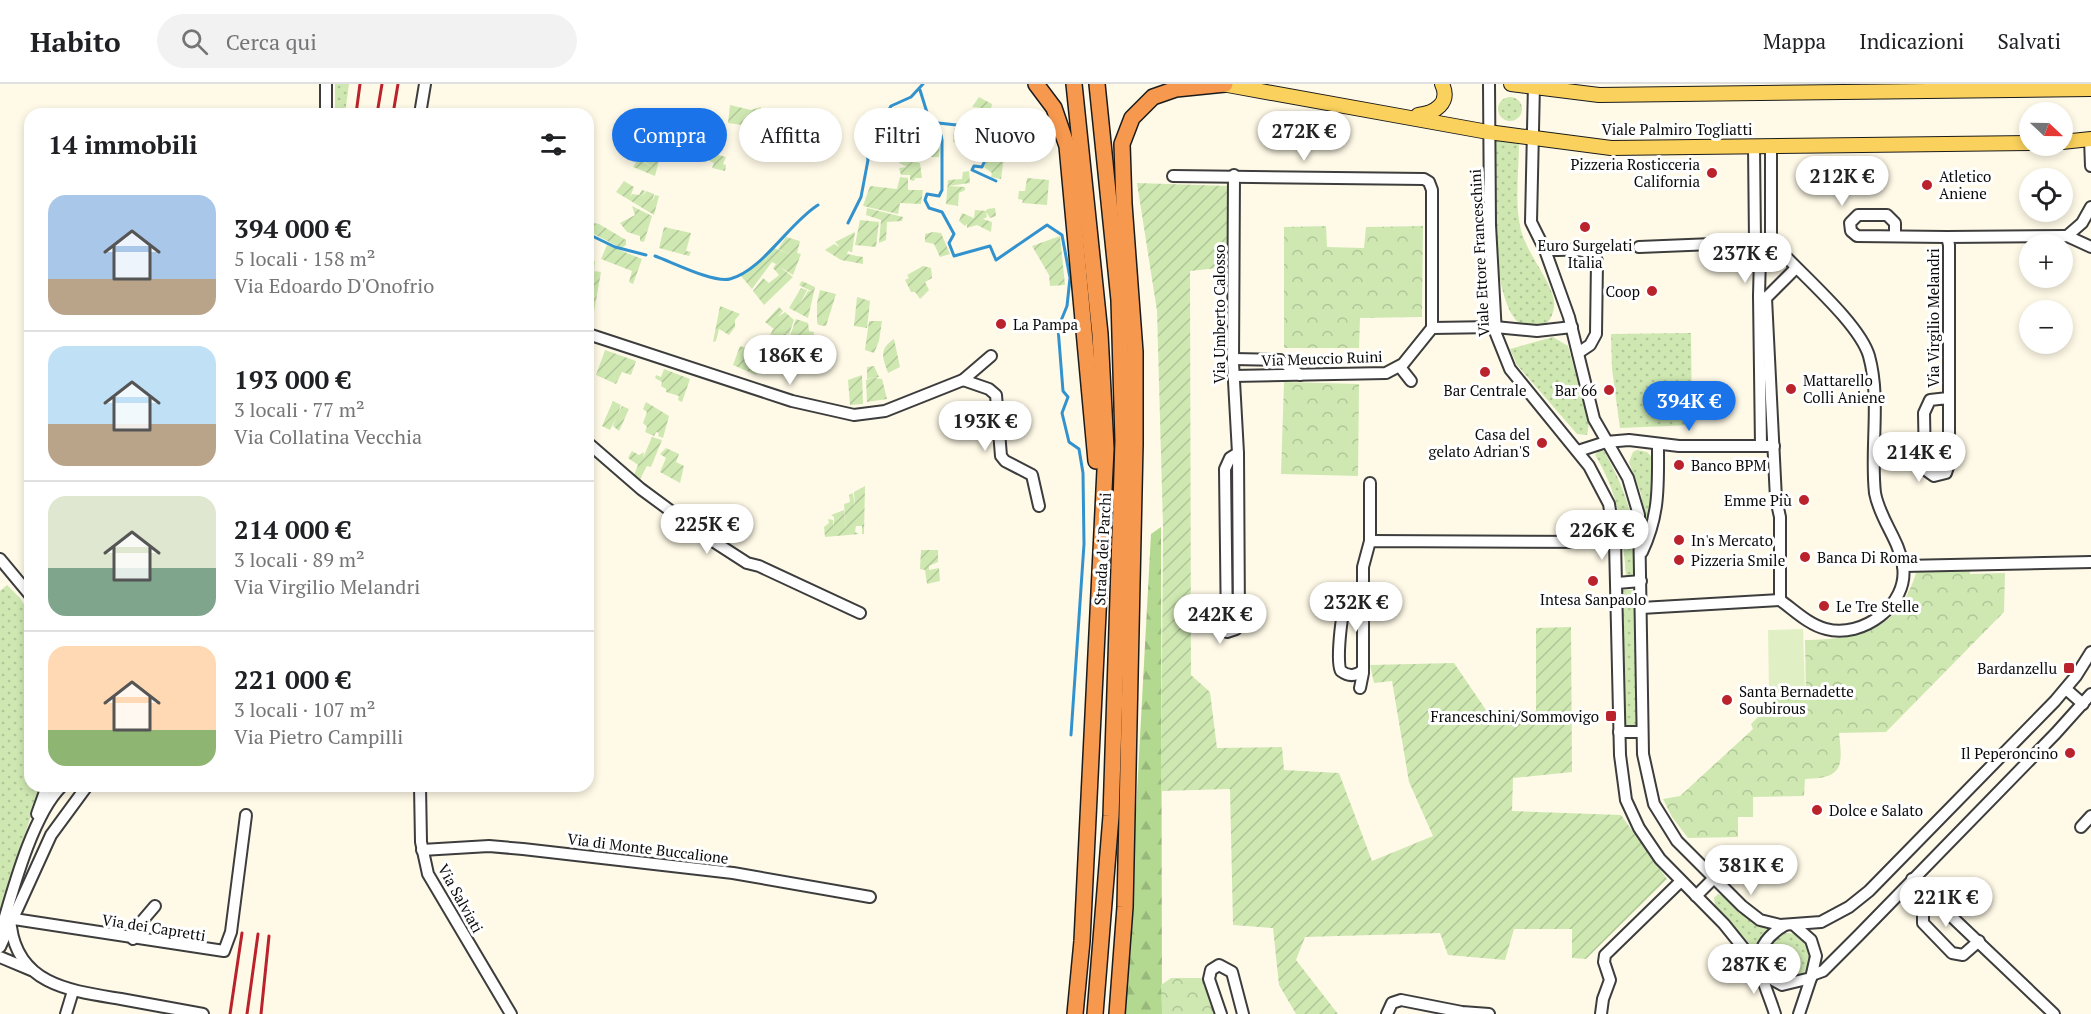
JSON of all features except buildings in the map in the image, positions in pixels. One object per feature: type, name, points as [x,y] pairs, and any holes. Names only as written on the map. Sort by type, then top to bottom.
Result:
[{"type":"highway","points":[[1036,84],[1054,108],[1068,154],[1092,395],[1102,554]]},
{"type":"highway","name":"Strada dei Parchi","points":[[1074,84],[1100,334],[1106,449],[1083,918],[1075,1014]]},
{"type":"highway","name":"Strada dei Parchi","points":[[1095,1014],[1103,947],[1118,645],[1123,464],[1121,330],[1097,84]]},
{"type":"highway","points":[[1118,1014],[1126,873],[1135,432],[1135,352],[1122,144],[1132,118],[1154,97],[1176,89],[1223,84]]},
{"type":"highway","points":[[1103,947],[1103,1014]]},
{"type":"main road","name":"Viale Palmiro Togliatti","points":[[1223,84],[1410,116],[1488,132],[1621,148],[2019,142]]},
{"type":"main road","points":[[1410,116],[1438,109],[1444,93],[1442,84]]},
{"type":"main road","points":[[1511,84],[1599,95],[2089,88]]},
{"type":"main road","points":[[2073,141],[2090,139]]},
{"type":"street","points":[[326,84],[326,108]]},
{"type":"street","points":[[421,108],[425,84]]},
{"type":"street","name":"Viale Ettore Franceschini","points":[[1489,84],[1488,132],[1495,327],[1501,351],[1510,369],[1578,451],[1606,495],[1615,542],[1619,732],[1622,782],[1629,808],[1649,844],[1681,881],[1731,932],[1760,968]]},
{"type":"street","points":[[2027,89],[2046,84]]},
{"type":"street","points":[[1533,86],[1530,218],[1545,250],[1572,327],[1593,413],[1633,491],[1639,514],[1642,732],[1648,783],[1659,813],[1677,841],[1713,879],[1756,918],[1789,925],[1805,932],[1813,942],[1816,956],[1812,977],[1799,1014]]},
{"type":"street","points":[[2090,139],[2091,166]]},
{"type":"street","points":[[1754,146],[1755,242],[1760,255],[1776,499],[1780,518],[1780,600]]},
{"type":"street","points":[[1641,608],[1780,600],[1821,628],[1835,631],[1854,629],[1875,619],[1892,603],[1902,586],[1903,566],[1899,548],[1881,514],[1876,498],[1872,376],[1868,353],[1848,323],[1771,241],[1771,146]]},
{"type":"street","points":[[1173,176],[1415,176],[1427,180],[1432,190],[1432,328],[1495,327],[1537,331],[1572,327]]},
{"type":"street","name":"Via Umberto Calosso","points":[[1234,176],[1233,376],[1238,453],[1239,621],[1236,628],[1227,632],[1226,466],[1230,458],[1238,453]]},
{"type":"street","points":[[2069,234],[2080,225],[2091,207]]},
{"type":"street","name":"Via Virgilio Melandri","points":[[1895,236],[2019,236]]},
{"type":"street","name":"Via Virgilio Melandri","points":[[1947,237],[1949,245],[1949,466],[1944,475],[1934,476],[1927,471],[1925,464],[1925,410],[1930,400],[1948,398]]},
{"type":"street","name":"Via Virgilio Melandri","points":[[2073,238],[2091,247]]},
{"type":"street","points":[[1639,247],[1771,241]]},
{"type":"street","points":[[1545,250],[1584,251],[1594,255],[1597,261],[1596,334],[1590,345],[1578,353]]},
{"type":"street","points":[[1761,446],[1763,297],[1795,269]]},
{"type":"street","name":"Via Meuccio Ruini","points":[[1233,376],[1377,374],[1400,367],[1432,328]]},
{"type":"street","points":[[594,336],[792,401],[846,415],[885,411],[963,380],[991,356]]},
{"type":"street","points":[[1233,359],[1280,360],[1300,375]]},
{"type":"street","points":[[1400,367],[1411,381]]},
{"type":"street","points":[[963,380],[989,389],[996,395],[1001,456],[1032,476],[1039,506]]},
{"type":"street","points":[[1578,451],[1606,442],[1629,440],[1658,444],[1774,446]]},
{"type":"street","points":[[1641,555],[1651,532],[1657,508],[1658,444]]},
{"type":"street","points":[[594,448],[641,489],[738,557],[860,614]]},
{"type":"street","points":[[1360,688],[1363,670],[1363,565],[1370,541],[1370,483]]},
{"type":"street","points":[[1226,530],[1239,530]]},
{"type":"street","points":[[1370,541],[1615,542]]},
{"type":"street","points":[[0,559],[24,588]]},
{"type":"street","points":[[1903,566],[2091,562]]},
{"type":"street","points":[[1617,583],[1641,581]]},
{"type":"street","points":[[1363,595],[1351,600],[1344,609],[1337,663],[1346,675],[1352,676],[1363,670]]},
{"type":"street","points":[[1775,1014],[1760,968],[1759,955],[1763,942],[1789,925],[1821,922],[1856,902],[1968,791],[2066,689],[2091,652]]},
{"type":"street","points":[[2066,689],[2083,704]]},
{"type":"street","points":[[1760,968],[1772,981],[1782,985],[1812,977],[1827,968],[2091,694]]},
{"type":"street","points":[[1619,732],[1642,732]]},
{"type":"street","points":[[1968,791],[1984,806]]},
{"type":"street","points":[[0,934],[45,792]]},
{"type":"street","points":[[30,842],[50,800],[57,792]]},
{"type":"street","points":[[75,800],[76,792]]},
{"type":"street","points":[[82,792],[51,835],[0,949],[51,982],[73,991],[203,1014]]},
{"type":"street","name":"Via Salviati","points":[[420,792],[422,850],[430,878],[511,1014]]},
{"type":"street","name":"Via dei Capretti","points":[[12,923],[224,951],[231,932],[246,814]]},
{"type":"street","points":[[2081,827],[2091,816]]},
{"type":"street","name":"Via di Monte Buccalione","points":[[422,850],[489,846],[523,849],[733,873],[870,897]]},
{"type":"street","points":[[1696,896],[1713,879]]},
{"type":"street","points":[[1912,879],[2054,1014]]},
{"type":"street","points":[[1601,1014],[1603,999],[1611,980],[1604,958],[1608,950],[1681,881]]},
{"type":"street","points":[[1930,897],[1923,911],[1923,923],[1950,951],[1963,955],[1979,941]]},
{"type":"street","points":[[133,939],[139,925],[155,906]]},
{"type":"street","points":[[12,923],[13,942],[18,962]]},
{"type":"street","points":[[0,957],[18,962]]},
{"type":"street","points":[[1,971],[18,962]]},
{"type":"street","points":[[1221,1014],[1209,975],[1212,969],[1220,965],[1232,972],[1243,1014]]},
{"type":"street","points":[[66,1014],[73,991]]},
{"type":"street","points":[[1387,1014],[1392,1003],[1401,1000],[1455,1011],[1489,1014]]},
{"type":"street","points":[[136,1014],[147,1004]]},
{"type":"green space","points":[[335,84],[349,84],[346,108],[335,108]]},
{"type":"green space","points":[[979,97],[992,104],[991,108],[972,107]]},
{"type":"green space","points":[[1510,97],[1515,98],[1521,104],[1521,114],[1515,120],[1510,121],[1505,120],[1499,114],[1498,109],[1499,104],[1505,98]]},
{"type":"green space","points":[[730,105],[743,108],[739,108],[739,125],[728,123]]},
{"type":"green space","points":[[1494,139],[1519,144],[1517,192],[1521,228],[1527,246],[1554,300],[1552,316],[1544,325],[1524,326],[1511,312],[1502,286],[1496,253],[1494,218]]},
{"type":"green space","points":[[636,162],[643,162],[654,168],[645,162],[658,162],[655,176],[633,167]]},
{"type":"green space","points":[[712,162],[724,162],[725,171],[712,168],[714,163]]},
{"type":"green space","points":[[986,162],[1003,162],[1001,179],[991,177],[992,173],[984,167]]},
{"type":"green space","points":[[899,163],[920,163],[922,178],[915,178],[914,181],[910,180],[910,175],[901,175],[899,168],[907,167]]},
{"type":"green space","points":[[969,171],[970,183],[948,186],[965,187],[965,190],[959,193],[958,206],[946,204],[948,180],[962,179],[963,172]]},
{"type":"green space","points":[[900,177],[908,178],[908,190],[923,190],[921,204],[900,203],[898,214],[863,206],[870,186],[897,189]]},
{"type":"green space","points":[[1027,178],[1049,180],[1047,205],[1022,203],[1023,200],[1018,199],[1019,191],[1025,191]]},
{"type":"green space","points":[[624,181],[634,187],[630,197],[632,194],[639,195],[642,190],[645,191],[643,197],[646,191],[654,194],[652,202],[655,195],[659,196],[654,215],[616,192]]},
{"type":"green space","points":[[1137,183],[1229,186],[1227,267],[1190,271],[1191,675],[1210,692],[1217,748],[1282,747],[1284,770],[1339,773],[1372,861],[1433,836],[1409,782],[1392,681],[1374,683],[1370,665],[1454,663],[1486,710],[1536,711],[1536,628],[1571,627],[1572,772],[1513,778],[1512,811],[1621,815],[1667,879],[1586,959],[1572,958],[1572,929],[1514,929],[1505,960],[1448,955],[1440,933],[1305,937],[1296,960],[1338,1014],[1296,1014],[1279,985],[1273,928],[1233,925],[1230,789],[1161,791],[1163,526],[1157,311]]},
{"type":"green space","points":[[632,206],[652,216],[644,242],[640,241],[640,236],[627,232],[620,223],[635,215]]},
{"type":"green space","points":[[867,208],[903,217],[902,221],[887,222],[886,240],[879,243],[881,220],[866,215]]},
{"type":"green space","points":[[995,208],[996,216],[990,218],[986,212],[987,217],[983,219],[992,222],[991,232],[977,225],[967,228],[967,224],[965,226],[959,221],[962,213],[974,218],[975,210],[986,211]]},
{"type":"green space","points":[[860,220],[879,222],[876,247],[855,245]]},
{"type":"green space","points":[[594,223],[626,240],[626,245],[621,248],[594,234]]},
{"type":"green space","points":[[1326,226],[1327,247],[1364,248],[1366,227],[1423,226],[1422,317],[1360,318],[1359,348],[1284,348],[1284,227]]},
{"type":"green space","points":[[664,227],[691,233],[686,251],[691,252],[689,256],[659,248]]},
{"type":"green space","points":[[855,232],[852,252],[848,251],[847,254],[863,257],[863,264],[841,260],[825,250],[834,244],[840,247],[835,242]]},
{"type":"green space","points":[[941,233],[950,254],[940,257],[934,244],[925,242],[925,234]]},
{"type":"green space","points":[[1060,236],[1065,285],[1050,286],[1049,275],[1032,246]]},
{"type":"green space","points":[[786,237],[800,241],[797,253],[801,254],[793,275],[780,267],[793,277],[764,305],[753,291],[763,278],[769,283],[779,275],[773,268],[776,264],[772,262],[752,289],[741,276],[764,258],[767,260],[764,257],[774,248],[793,255],[778,249]]},
{"type":"green space","points":[[607,245],[642,259],[633,284],[629,282],[632,271],[601,259]]},
{"type":"green space","points":[[923,266],[931,268],[932,278],[925,282],[929,290],[920,299],[915,292],[911,292],[905,280],[909,278],[907,275]]},
{"type":"green space","points":[[594,271],[601,272],[594,312]]},
{"type":"green space","points":[[802,281],[815,287],[808,318],[789,308],[801,288],[807,290],[799,306],[808,291],[811,291],[799,285]]},
{"type":"green space","points":[[820,290],[836,294],[826,326],[818,325],[817,322]]},
{"type":"green space","points":[[857,297],[870,301],[867,328],[854,326]]},
{"type":"green space","points":[[720,306],[740,314],[729,335],[719,329],[716,341],[713,342]]},
{"type":"green space","points":[[779,307],[783,311],[778,317],[785,312],[794,320],[789,334],[783,333],[789,335],[787,341],[770,336],[773,329],[775,330],[765,322]]},
{"type":"green space","points":[[796,319],[808,323],[809,331],[814,332],[811,352],[807,351],[808,346],[788,341]]},
{"type":"green space","points":[[869,321],[882,321],[879,341],[874,353],[865,350]]},
{"type":"green space","points":[[1691,333],[1692,425],[1620,428],[1612,369],[1611,334]]},
{"type":"green space","points":[[1553,337],[1568,346],[1589,424],[1587,435],[1577,434],[1517,365],[1510,349]]},
{"type":"green space","points":[[894,339],[900,367],[888,373],[883,354],[886,346]]},
{"type":"green space","points":[[740,346],[753,351],[751,359],[761,363],[756,375],[733,365]]},
{"type":"green space","points":[[605,350],[636,361],[631,375],[622,372],[616,384],[596,375]]},
{"type":"green space","points":[[874,366],[879,377],[874,378],[882,379],[887,399],[867,402],[866,380],[874,377],[867,379],[867,367]]},
{"type":"green space","points":[[664,369],[690,379],[682,402],[678,400],[679,396],[666,392],[666,389],[661,386],[662,382],[655,378],[656,375],[661,377]]},
{"type":"green space","points":[[862,375],[863,404],[850,405],[848,380]]},
{"type":"green space","points":[[1284,382],[1359,384],[1358,476],[1281,474]]},
{"type":"green space","points":[[613,401],[621,405],[618,414],[622,406],[629,409],[619,431],[613,426],[616,418],[610,430],[602,426]]},
{"type":"green space","points":[[646,402],[669,416],[663,438],[656,432],[654,436],[645,432],[647,427],[643,423],[647,412],[643,409]]},
{"type":"green space","points":[[652,437],[662,440],[651,467],[647,466],[640,479],[634,475],[638,465],[628,458],[632,451],[639,455],[644,452],[643,458]]},
{"type":"green space","points":[[666,448],[679,454],[676,462],[684,466],[680,483],[660,472],[666,458],[660,454]]},
{"type":"green space","points":[[1599,450],[1604,451],[1627,501],[1634,540],[1635,563],[1631,576],[1626,576],[1621,528],[1615,499],[1595,455]]},
{"type":"green space","points":[[1637,450],[1647,452],[1652,457],[1653,515],[1648,521],[1645,520],[1641,494],[1629,462],[1633,452]]},
{"type":"green space","points":[[865,486],[864,534],[862,534],[862,526],[856,526],[855,532],[859,534],[825,537],[824,527],[829,523],[828,519],[833,520],[834,528],[834,517],[831,515],[844,510],[846,532],[844,504],[850,502],[849,495],[853,493],[855,508],[854,492]]},
{"type":"green space","points":[[1161,527],[1162,1014],[1125,1014],[1151,534]]},
{"type":"green space","points":[[921,550],[938,550],[938,562],[929,566],[929,570],[939,568],[940,581],[927,584],[925,570],[920,569]]},
{"type":"green space","points":[[1970,569],[1970,574],[2005,573],[2004,612],[1886,732],[1839,733],[1840,762],[1834,773],[1805,779],[1804,796],[1753,797],[1753,817],[1738,817],[1738,837],[1688,838],[1672,817],[1663,799],[1680,796],[1753,729],[1751,724],[1780,695],[1806,694],[1805,640],[1844,637],[1876,627],[1900,606],[1917,570]]},
{"type":"green space","points":[[7,585],[24,604],[24,792],[39,792],[0,909],[0,591]]},
{"type":"green space","points":[[1623,590],[1636,590],[1638,726],[1624,727]]},
{"type":"green space","points":[[1803,629],[1805,692],[1769,693],[1768,630]]},
{"type":"green space","points":[[1718,894],[1727,897],[1751,920],[1769,927],[1756,944],[1750,944],[1715,906],[1714,898]]},
{"type":"green space","points":[[1788,933],[1804,940],[1811,956],[1804,972],[1788,979],[1772,972],[1765,956],[1772,940]]},
{"type":"green space","points":[[1171,978],[1207,978],[1214,1014],[1162,1014],[1161,985]]},
{"type":"waterway","points":[[848,223],[861,197],[868,160],[866,150],[891,106],[911,97],[923,84]]},
{"type":"waterway","points":[[920,90],[929,119],[928,129],[941,135],[942,140],[942,190],[939,196],[927,194],[925,200],[929,208],[942,212],[954,234],[949,243],[954,256],[990,246],[996,260],[1047,225],[1062,235],[1070,278],[1067,306],[1058,328],[1063,391],[1068,397],[1062,413],[1069,442],[1079,449],[1083,473],[1084,544],[1071,735]]},
{"type":"waterway","points":[[942,123],[954,125]]},
{"type":"waterway","points":[[984,162],[982,167],[974,166],[972,170],[996,181]]},
{"type":"waterway","points":[[655,256],[703,275],[730,279],[753,267],[807,213],[818,205]]},
{"type":"waterway","points":[[594,237],[615,247],[646,255]]},
{"type":"railway","points":[[357,108],[360,84]]},
{"type":"railway","points":[[378,108],[382,84]]},
{"type":"railway","points":[[394,108],[398,84]]},
{"type":"railway","points":[[230,1014],[242,933]]},
{"type":"railway","points":[[247,1014],[258,934]]},
{"type":"railway","points":[[261,1014],[269,936]]},
{"type":"place","name":"Pizzeria Rosticceria California","points":[[1712,173]]},
{"type":"place","name":"Atletico Aniene","points":[[1927,185]]},
{"type":"place","name":"Euro Surgelati Italia","points":[[1585,227]]},
{"type":"place","name":"Coop","points":[[1652,291]]},
{"type":"place","name":"La Pampa","points":[[1001,324]]},
{"type":"place","name":"Bar Centrale","points":[[1485,372]]},
{"type":"place","name":"Mattarello Colli Aniene","points":[[1791,389]]},
{"type":"place","name":"Bar 66","points":[[1609,390]]},
{"type":"place","name":"Casa del gelato Adrian'S","points":[[1542,443]]},
{"type":"place","name":"Banco BPM","points":[[1679,465]]},
{"type":"place","name":"Emme Più","points":[[1804,500]]},
{"type":"place","name":"In's Mercato","points":[[1679,540]]},
{"type":"place","name":"Banca Di Roma","points":[[1805,557]]},
{"type":"place","name":"Pizzeria Smile","points":[[1679,560]]},
{"type":"place","name":"Intesa Sanpaolo","points":[[1593,581]]},
{"type":"place","name":"Le Tre Stelle","points":[[1824,606]]},
{"type":"place","name":"Bardanzellu","points":[[2069,668]]},
{"type":"place","name":"Santa Bernadette Soubirous","points":[[1727,700]]},
{"type":"place","name":"Franceschini/Sommovigo","points":[[1611,716]]},
{"type":"place","name":"Il Peperoncino","points":[[2070,753]]},
{"type":"place","name":"Dolce e Salato","points":[[1817,810]]}]
